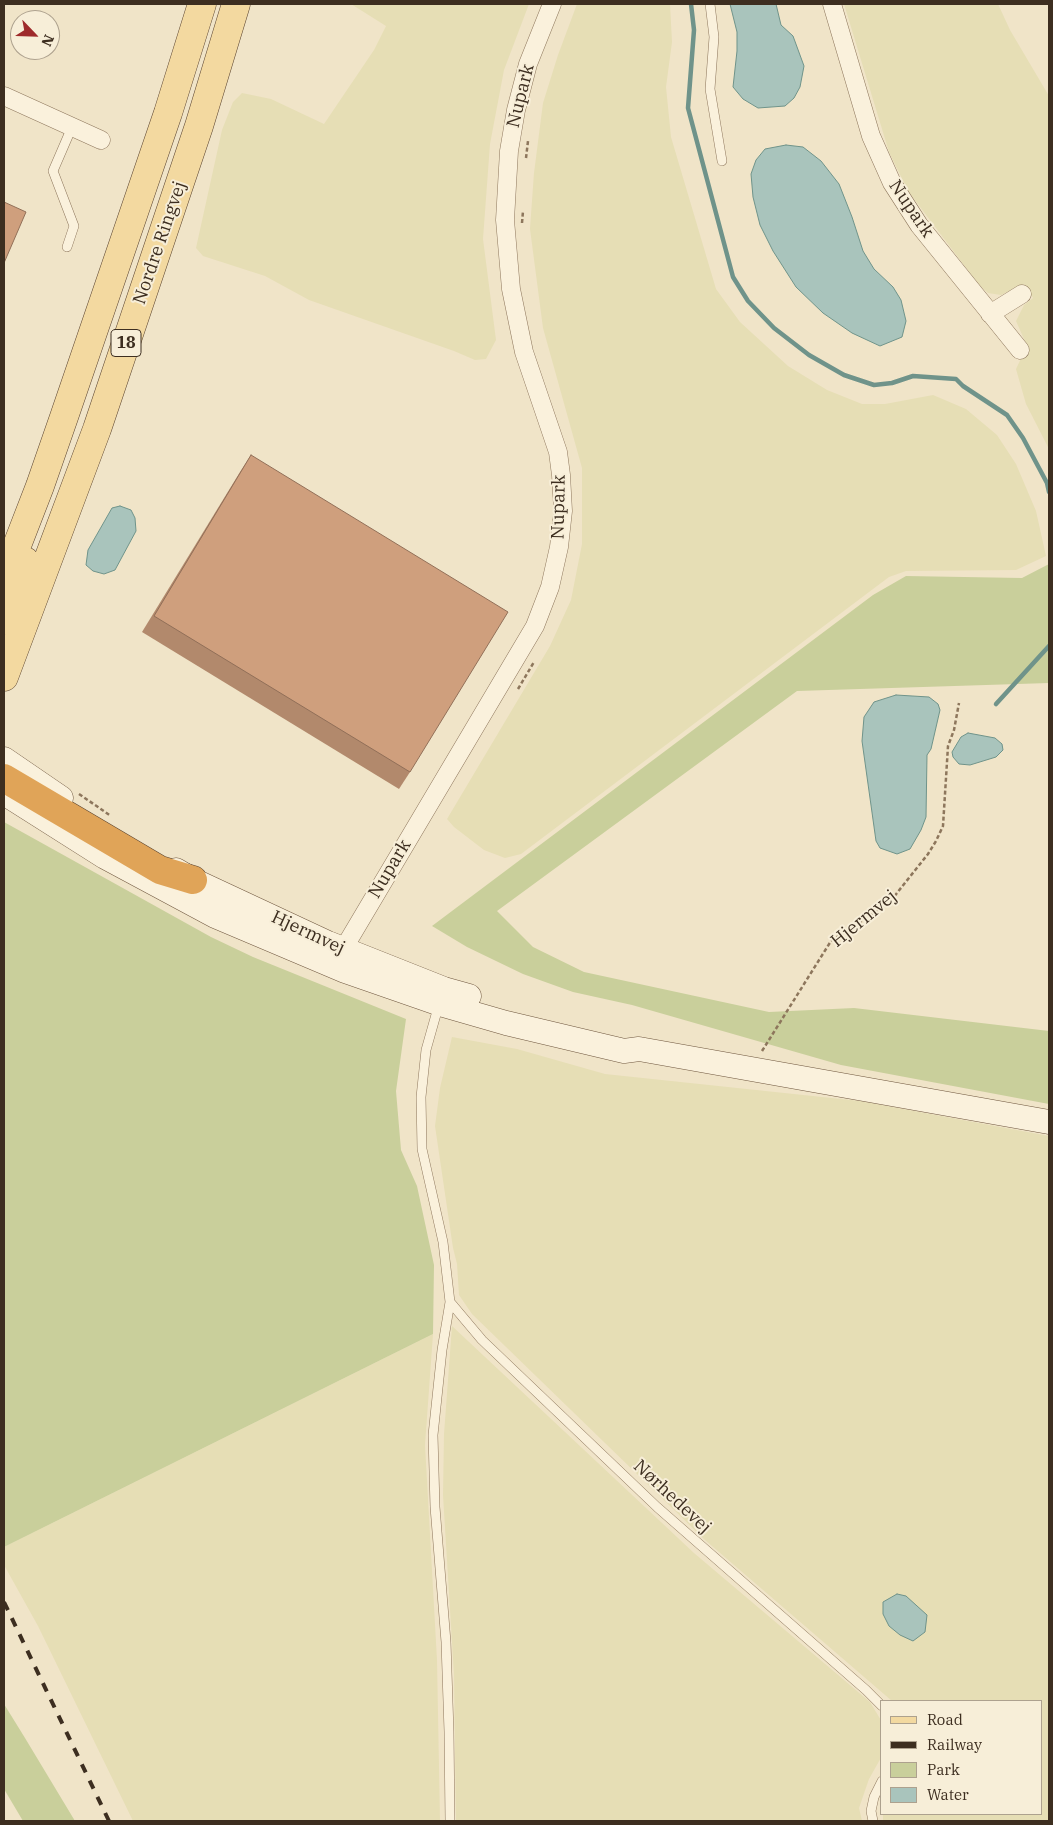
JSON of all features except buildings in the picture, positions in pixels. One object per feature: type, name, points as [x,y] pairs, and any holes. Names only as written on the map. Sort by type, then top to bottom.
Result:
[{"type":"highway","points":[[4,778],[160,870],[193,880]]},
{"type":"main road","name":"Nordre Ringvej","points":[[4,579],[40,486],[168,113],[202,4]]},
{"type":"main road","name":"Nordre Ringvej","points":[[4,677],[97,429],[199,126],[236,4]]},
{"type":"main road","points":[[4,620],[36,525],[40,486]]},
{"type":"street","name":"Nupark","points":[[338,958],[535,626],[550,587],[559,547],[563,511],[558,452],[524,352],[511,289],[505,220],[509,151],[516,110],[528,64],[552,4]]},
{"type":"street","name":"Nupark","points":[[832,4],[871,136],[892,183],[919,225],[1020,350]]},
{"type":"street","points":[[4,96],[101,140]]},
{"type":"street","points":[[990,314],[1022,294]]},
{"type":"street","name":"Hjermvej","points":[[4,759],[128,843],[394,989],[442,996],[506,1024],[624,1051],[639,1049],[1049,1122]]},
{"type":"street","name":"Hjermvej","points":[[4,793],[105,857],[215,916],[338,958]]},
{"type":"lane","points":[[710,4],[714,37],[710,89],[722,161]]},
{"type":"lane","points":[[67,246],[74,226],[53,171],[72,126]]},
{"type":"lane","points":[[442,996],[426,1050],[421,1097],[421,1123],[422,1149],[443,1242],[450,1302],[442,1350],[433,1435],[435,1507],[446,1642],[450,1821]]},
{"type":"lane","name":"Nørhedevej","points":[[450,1302],[482,1340],[657,1508],[880,1704]]},
{"type":"lane","points":[[873,1821],[874,1797],[880,1785]]},
{"type":"path","points":[[525,165],[528,140]]},
{"type":"path","points":[[523,203],[523,231]]},
{"type":"path","points":[[516,693],[534,661]]},
{"type":"path","name":"Hjermvej","points":[[758,1070],[762,1052],[772,1034],[831,941],[889,903],[936,841],[943,826],[948,746],[954,730],[959,703]]},
{"type":"path","points":[[79,794],[115,818]]},
{"type":"shaded area","points":[[351,4],[529,4],[504,70],[490,144],[483,239],[496,340],[486,359],[475,360],[309,300],[265,276],[203,256],[196,248],[222,130],[233,102],[242,93],[271,99],[324,124],[374,50],[386,26]]},
{"type":"shaded area","points":[[577,4],[670,4],[672,42],[666,87],[671,137],[716,289],[740,322],[788,366],[827,390],[862,404],[885,404],[933,395],[966,409],[997,435],[1016,464],[1036,511],[1046,556],[1016,570],[906,571],[889,577],[521,854],[505,858],[484,850],[454,827],[447,819],[550,646],[571,600],[582,544],[582,468],[543,328],[530,229],[534,173],[543,103]]},
{"type":"shaded area","points":[[844,4],[998,4],[1010,30],[1049,96],[1049,449],[1026,404],[1016,369],[1027,346],[1016,321],[1024,305],[1033,298],[1024,284],[1001,295],[988,293],[979,285],[908,191],[889,152]]},
{"type":"shaded area","points":[[452,1037],[517,1049],[605,1074],[860,1101],[1049,1136],[1049,1821],[883,1821],[883,1815],[1043,1815],[1043,1700],[891,1700],[705,1540],[472,1314],[459,1295],[457,1264],[435,1126],[440,1088]]},
{"type":"shaded area","points":[[452,1326],[694,1553],[870,1702],[880,1719],[880,1760],[869,1779],[859,1808],[862,1821],[456,1821],[454,1675],[443,1495],[444,1434]]},
{"type":"shaded area","points":[[433,1334],[425,1445],[437,1660],[440,1821],[133,1821],[38,1626],[4,1565],[4,1547]]},
{"type":"green space","points":[[1049,564],[1049,683],[797,691],[497,911],[533,947],[584,972],[769,1012],[854,1008],[1049,1031],[1049,1104],[841,1065],[632,1005],[573,992],[523,974],[467,947],[432,926],[873,595],[906,576],[1022,578]]},
{"type":"green space","points":[[4,822],[211,937],[253,957],[406,1019],[396,1091],[401,1150],[417,1186],[434,1265],[433,1334],[4,1547]]},
{"type":"green space","points":[[4,1704],[75,1821],[23,1821],[4,1789]]},
{"type":"water","points":[[730,4],[776,4],[781,25],[793,36],[804,66],[800,87],[794,98],[785,106],[758,108],[743,99],[733,87],[737,32]]},
{"type":"water","points":[[786,145],[803,147],[821,161],[839,184],[863,251],[874,269],[893,287],[901,300],[906,321],[902,337],[880,346],[852,333],[823,313],[796,287],[773,251],[760,225],[753,197],[751,174],[756,160],[765,149]]},
{"type":"water","points":[[120,506],[131,510],[135,518],[136,531],[115,570],[104,574],[93,571],[86,565],[88,550],[112,508]]},
{"type":"water","points":[[896,695],[929,697],[938,704],[940,710],[931,749],[927,755],[926,817],[910,849],[897,854],[880,848],[876,841],[862,741],[864,717],[874,702]]},
{"type":"water","points":[[968,733],[995,738],[1002,744],[1003,750],[996,757],[970,765],[959,764],[953,757],[952,752],[961,737]]},
{"type":"water","points":[[897,1594],[906,1596],[927,1615],[925,1632],[913,1641],[900,1635],[889,1626],[883,1614],[883,1602]]},
{"type":"waterway","points":[[691,4],[694,30],[688,108],[733,277],[748,301],[774,328],[809,355],[844,375],[874,385],[892,383],[913,376],[956,379],[963,386],[1007,415],[1023,438],[1047,483],[1049,492]]},
{"type":"waterway","points":[[996,704],[1049,646]]},
{"type":"railway","points":[[4,1602],[109,1821]]}]
